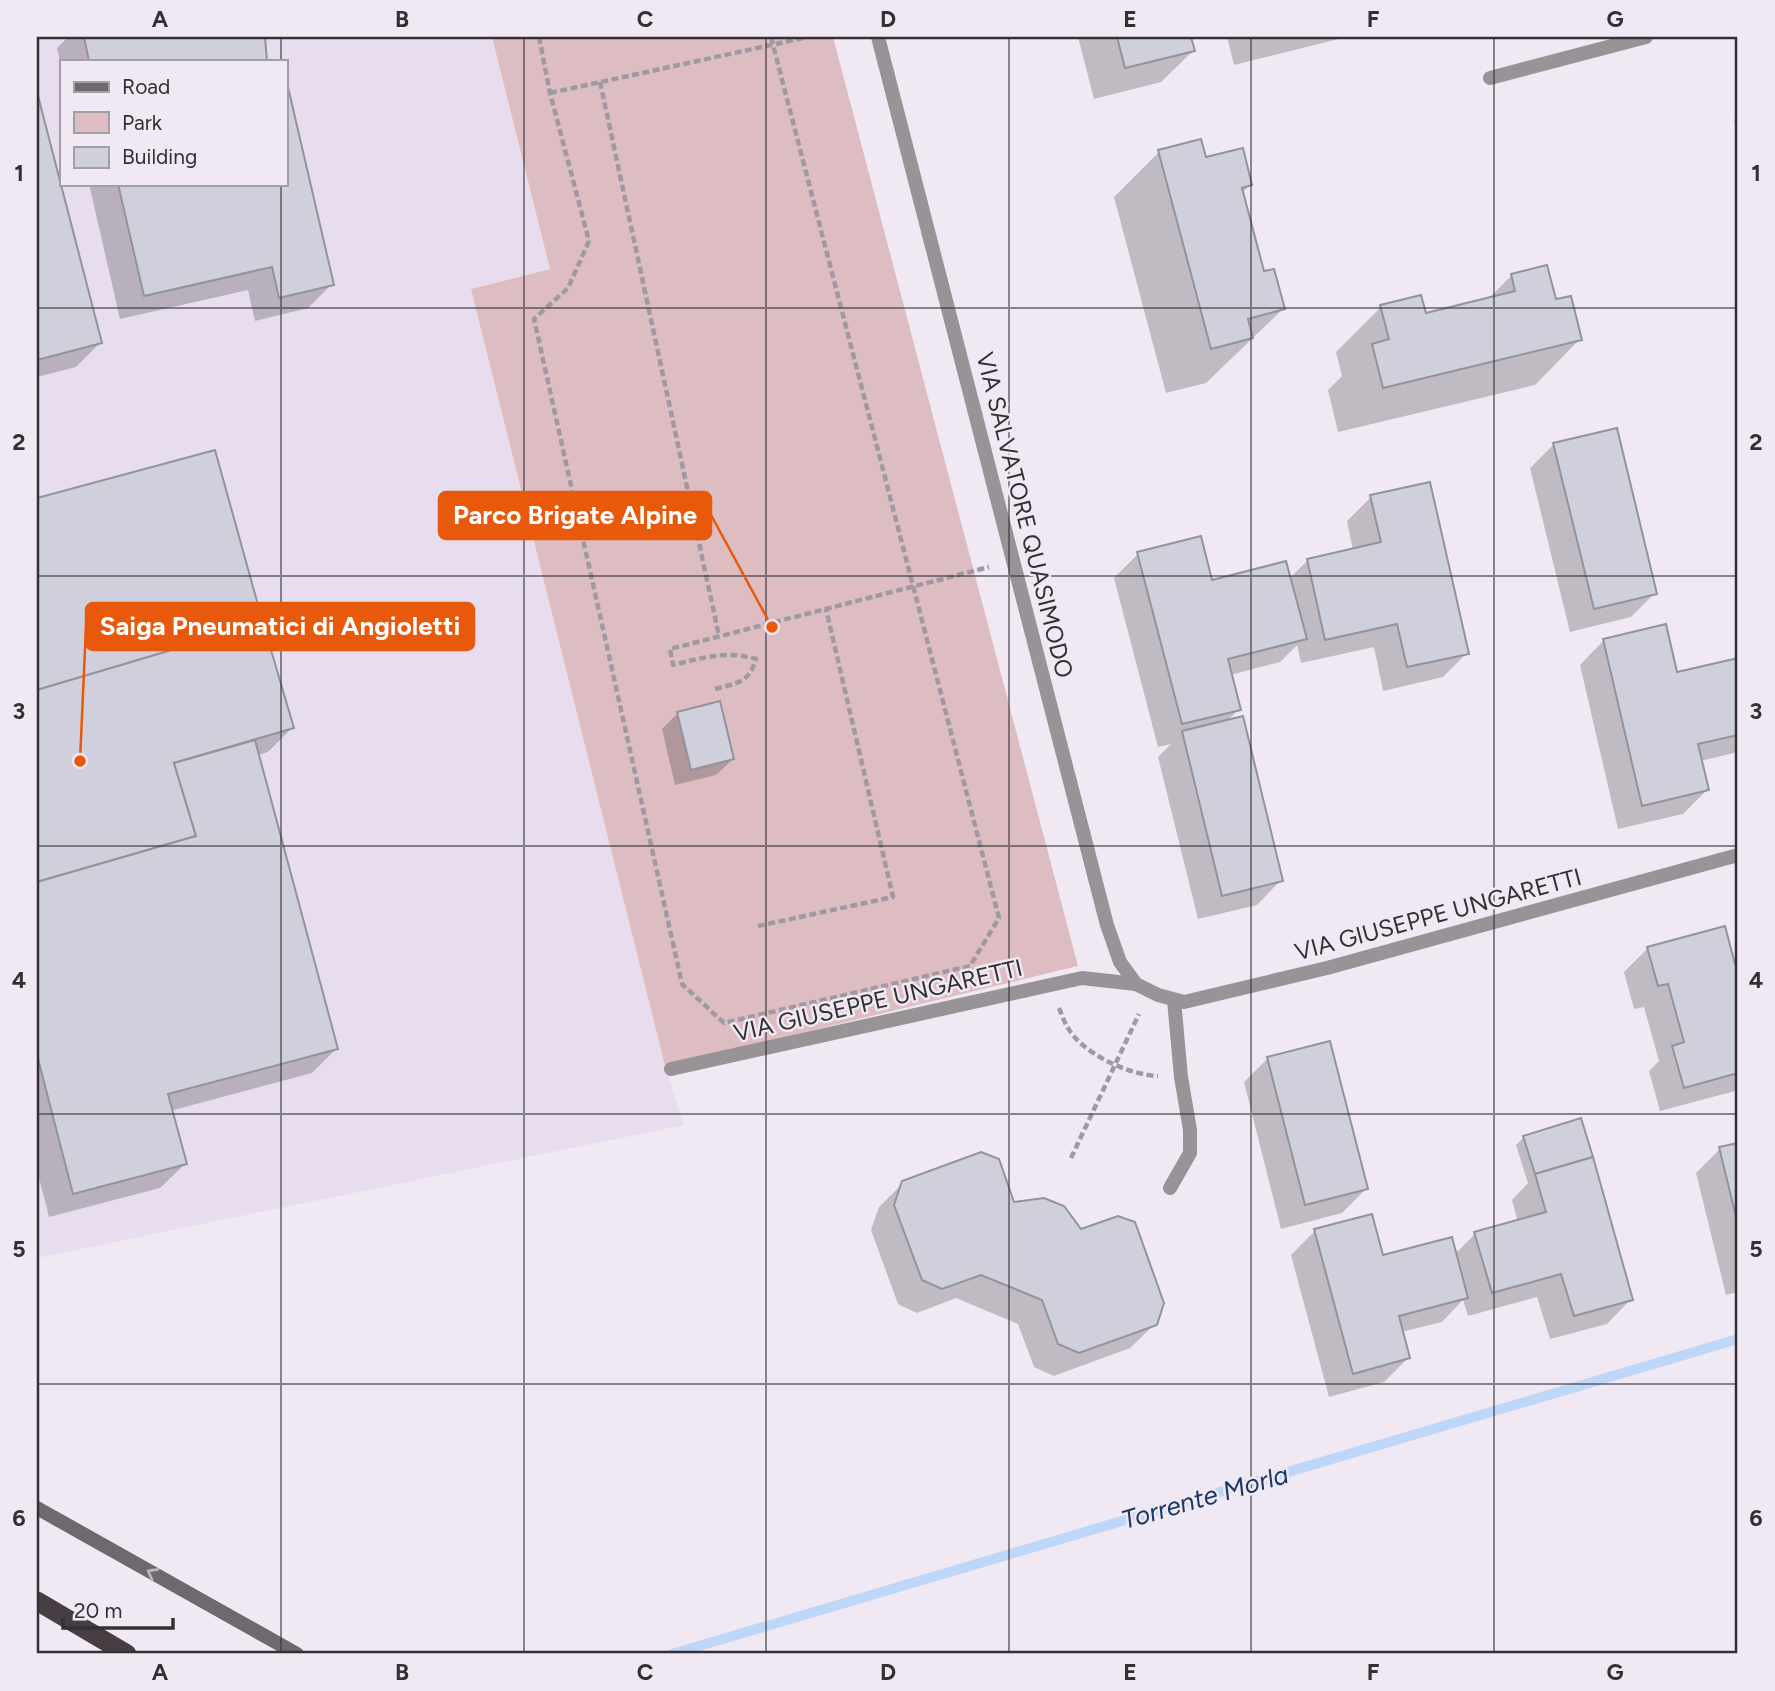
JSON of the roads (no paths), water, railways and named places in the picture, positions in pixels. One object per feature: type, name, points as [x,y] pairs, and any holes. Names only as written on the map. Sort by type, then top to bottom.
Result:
[{"type":"highway","points":[[37,1601],[127,1654]]},
{"type":"main road","points":[[37,1508],[297,1654]]},
{"type":"street","name":"VIA SALVATORE QUASIMODO","points":[[878,37],[1107,925],[1120,962],[1143,987]]},
{"type":"street","points":[[1490,78],[1646,37]]},
{"type":"street","name":"VIA GIUSEPPE UNGARETTI","points":[[671,1069],[1082,978],[1143,987],[1184,1002],[1327,968],[1738,855]]},
{"type":"street","points":[[1170,1188],[1190,1153],[1190,1130],[1181,1077],[1174,1000]]},
{"type":"waterway","name":"Torrente Morla","points":[[672,1654],[1738,1339]]},
{"type":"place","name":"Parco Brigate Alpine","points":[[772,627]]},
{"type":"place","name":"Saiga Pneumatici di Angioletti","points":[[80,761]]}]
